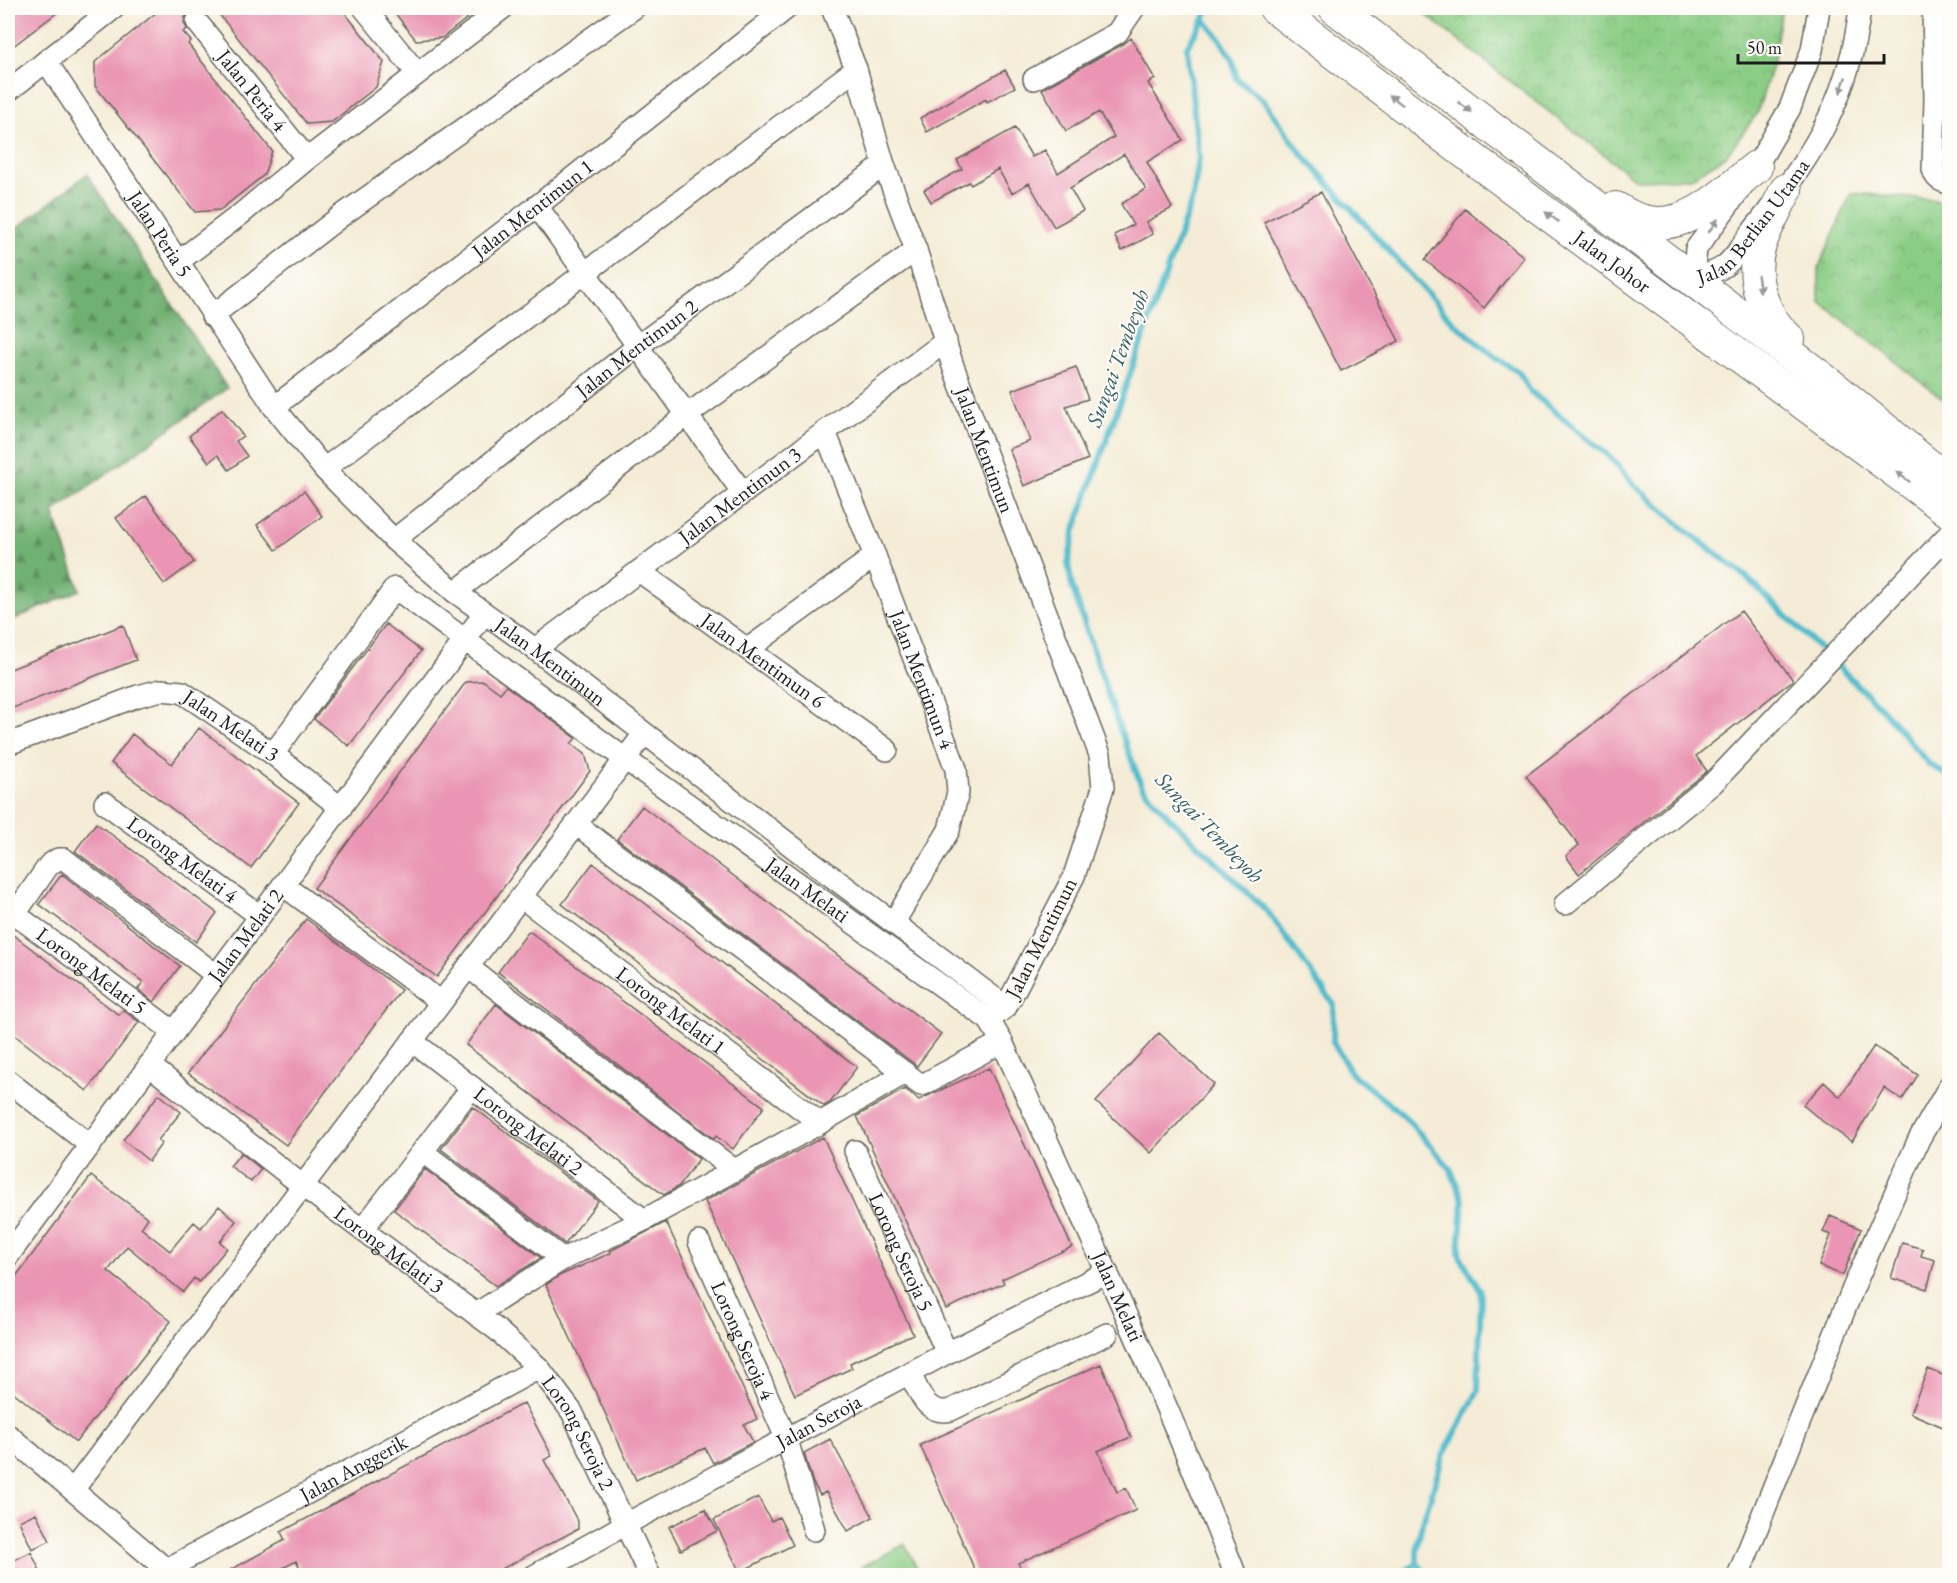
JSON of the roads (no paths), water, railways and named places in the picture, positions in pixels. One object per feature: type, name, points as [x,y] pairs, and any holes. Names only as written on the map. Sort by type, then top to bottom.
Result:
[{"type":"highway","name":"Jalan Johor","points":[[1275,8],[1456,146],[1950,512]]},
{"type":"highway","name":"Jalan Johor","points":[[1335,8],[1836,388],[1950,483]]},
{"type":"highway","points":[[1557,178],[1593,192],[1635,218],[1663,223],[1681,220],[1701,211],[1756,167]]},
{"type":"highway","points":[[1786,190],[1760,246],[1757,272],[1761,297],[1776,326],[1807,353],[1836,388]]},
{"type":"highway","points":[[1616,264],[1673,284],[1693,279],[1699,304],[1730,350]]},
{"type":"street","points":[[8,91],[114,8]]},
{"type":"street","points":[[364,8],[417,74]]},
{"type":"street","points":[[179,261],[503,8]]},
{"type":"street","points":[[212,316],[341,216],[634,8]]},
{"type":"street","name":"Jalan Mentimun 1","points":[[273,407],[537,206],[787,8]]},
{"type":"street","name":"Jalan Mentimun","points":[[273,407],[324,469],[394,540],[455,592],[535,649],[1006,1007],[1074,876],[1103,788],[1100,755],[957,378],[916,250],[884,165],[856,69],[832,8]]},
{"type":"street","points":[[1034,79],[1113,36],[1120,30],[1134,8]]},
{"type":"street","name":"Jalan Berlian Utama","points":[[1819,8],[1812,50],[1790,108],[1756,167],[1696,249],[1693,279],[1725,267],[1786,190],[1825,128],[1845,80],[1857,32],[1860,8]]},
{"type":"street","points":[[1939,10],[1942,100],[1933,169],[1938,179],[1950,183]]},
{"type":"street","name":"Jalan Peria 4","points":[[197,22],[307,159]]},
{"type":"street","name":"Jalan Peria 5","points":[[46,61],[273,407]]},
{"type":"street","points":[[324,469],[856,69]]},
{"type":"street","name":"Jalan Mentimun 2","points":[[394,540],[638,346],[884,165]]},
{"type":"street","points":[[537,206],[743,493]]},
{"type":"street","points":[[455,592],[687,415],[916,250]]},
{"type":"street","name":"Jalan Mentimun 3","points":[[535,649],[946,342]]},
{"type":"street","name":"Jalan Mentimun 4","points":[[825,432],[956,769],[958,792],[949,830],[894,922]]},
{"type":"street","points":[[1565,904],[1713,783],[1950,533]]},
{"type":"street","points":[[748,649],[875,556]]},
{"type":"street","name":"Jalan Mentimun 6","points":[[639,571],[887,750]]},
{"type":"street","name":"Jalan Melati","points":[[273,754],[395,588],[625,759],[989,1020],[1002,1042],[1107,1272],[1236,1575]]},
{"type":"street","name":"Jalan Melati 2","points":[[8,1256],[484,614]]},
{"type":"street","name":"Jalan Melati 3","points":[[8,744],[138,696],[161,690],[182,692],[273,754],[341,808]]},
{"type":"street","points":[[73,1490],[644,734]]},
{"type":"street","name":"Lorong Melati 4","points":[[105,803],[260,916]]},
{"type":"street","points":[[576,824],[921,1085],[1002,1042]]},
{"type":"street","points":[[11,911],[49,865],[58,859],[64,859],[216,975]]},
{"type":"street","points":[[283,885],[441,1002]]},
{"type":"street","name":"Lorong Melati 1","points":[[521,897],[820,1123]]},
{"type":"street","name":"Lorong Melati 5","points":[[11,911],[174,1032]]},
{"type":"street","points":[[468,967],[733,1169]]},
{"type":"street","points":[[989,1020],[1006,1007]]},
{"type":"street","name":"Lorong Melati 2","points":[[412,1041],[644,1220]]},
{"type":"street","name":"Lorong Melati 3","points":[[149,1065],[303,1186],[476,1314]]},
{"type":"street","points":[[476,1314],[562,1259],[644,1220],[820,1123],[905,1073]]},
{"type":"street","points":[[8,1081],[90,1145]]},
{"type":"street","points":[[1738,1575],[1854,1286],[1919,1139],[1950,1085]]},
{"type":"street","points":[[362,1230],[472,1087]]},
{"type":"street","name":"Lorong Seroja 5","points":[[855,1150],[947,1353]]},
{"type":"street","points":[[423,1152],[562,1259]]},
{"type":"street","name":"Lorong Seroja 4","points":[[699,1242],[787,1440],[814,1530]]},
{"type":"street","name":"Jalan Seroja","points":[[534,1575],[947,1353],[1107,1272]]},
{"type":"street","name":"Lorong Seroja 2","points":[[476,1314],[516,1345],[538,1368],[572,1412],[650,1575]]},
{"type":"street","points":[[910,1374],[929,1407],[944,1412],[1107,1334]]},
{"type":"street","name":"Jalan Anggerik","points":[[171,1572],[538,1368]]},
{"type":"street","points":[[8,1435],[171,1572]]},
{"type":"waterway","name":"Sungai Tembeyoh","points":[[1207,8],[1204,19],[1187,47],[1199,158],[1193,197],[1075,529],[1068,563],[1072,586],[1114,713],[1142,787],[1171,819],[1268,912],[1334,1005],[1333,1042],[1351,1073],[1404,1116],[1450,1168],[1463,1200],[1459,1254],[1481,1292],[1478,1391],[1443,1456],[1421,1528],[1417,1563],[1429,1576]]},
{"type":"waterway","points":[[1204,19],[1232,59],[1237,79],[1263,100],[1302,154],[1453,322],[1496,358],[1519,372],[1530,391],[1611,458],[1635,486],[1688,532],[1744,575],[1882,709],[1929,764],[1950,777]]},
{"type":"waterway","points":[[1399,1576],[1417,1563]]}]
